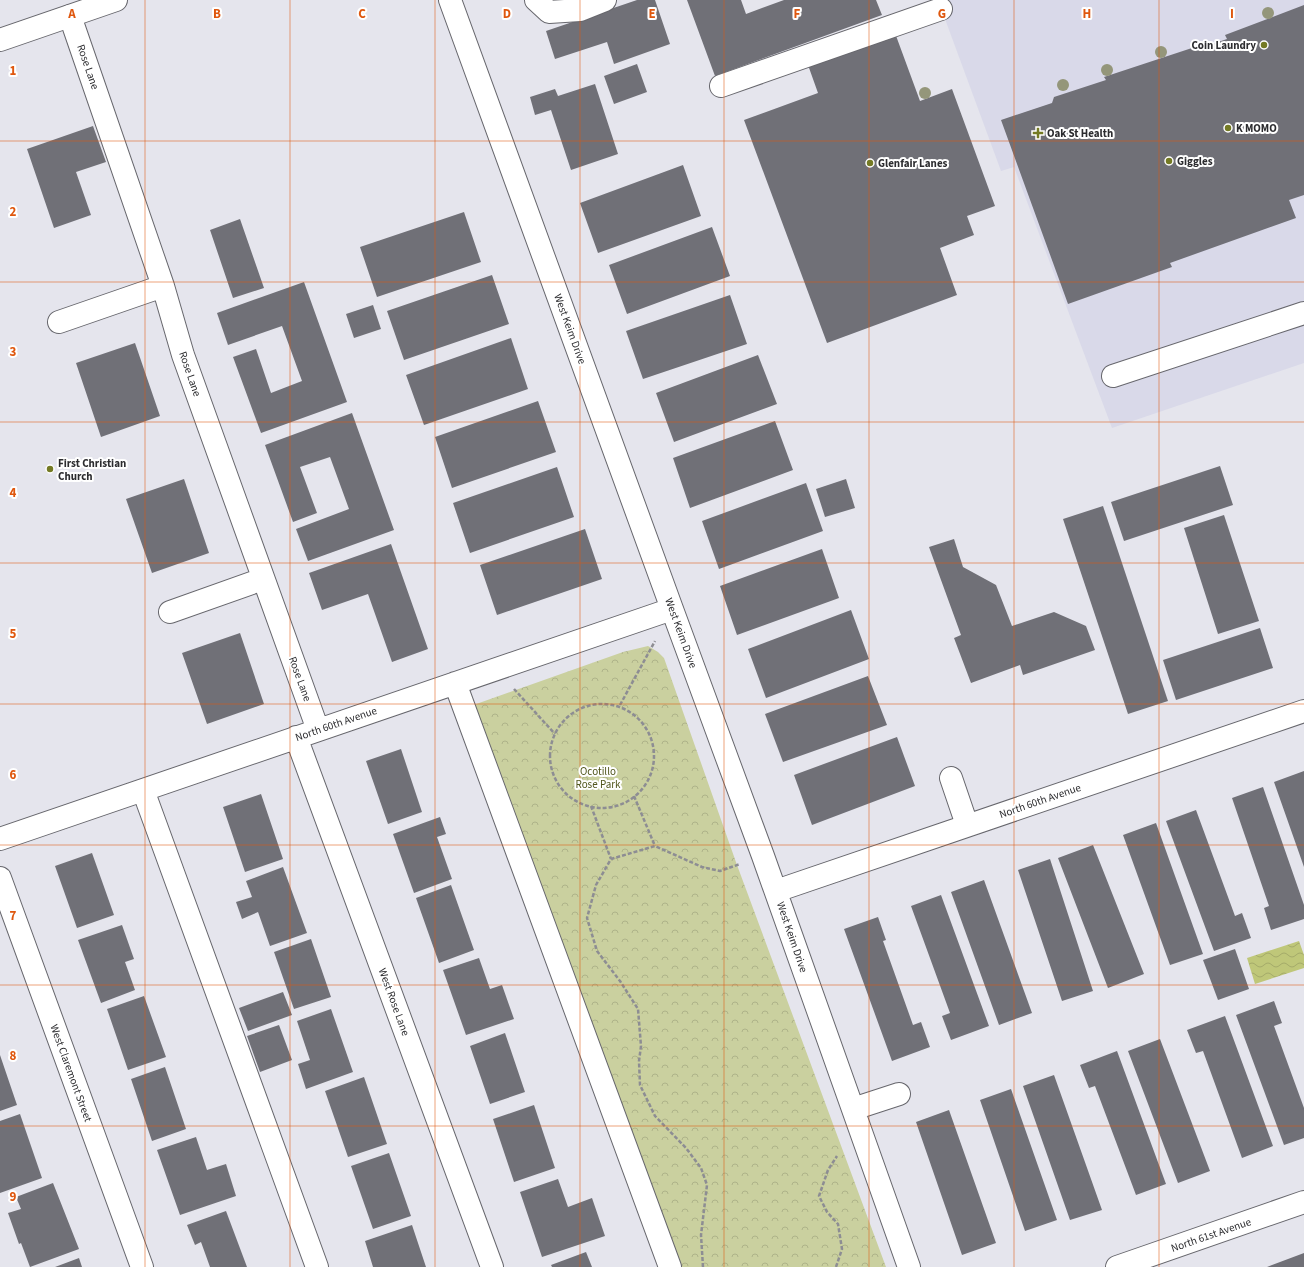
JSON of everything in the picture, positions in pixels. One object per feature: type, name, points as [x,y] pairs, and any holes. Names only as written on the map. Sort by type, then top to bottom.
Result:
[{"type":"street","points":[[0,40],[116,0]]},
{"type":"street","name":"West Keim Drive","points":[[450,0],[776,891],[909,1267]]},
{"type":"street","points":[[536,0],[549,12],[580,10],[605,0]]},
{"type":"street","points":[[722,86],[941,9]]},
{"type":"street","name":"Rose Lane","points":[[70,16],[163,286],[183,355],[318,730]]},
{"type":"street","points":[[58,322],[163,286]]},
{"type":"street","points":[[1113,376],[1304,313]]},
{"type":"street","points":[[170,612],[263,579]]},
{"type":"street","name":"North 60th Avenue","points":[[0,839],[672,609]]},
{"type":"street","points":[[455,684],[670,1267]]},
{"type":"street","name":"North 60th Avenue","points":[[776,891],[1304,711]]},
{"type":"street","name":"West Rose Lane","points":[[296,738],[492,1267]]},
{"type":"street","points":[[951,778],[967,825]]},
{"type":"street","points":[[143,790],[317,1267]]},
{"type":"street","name":"West Claremont Street","points":[[0,878],[142,1267]]},
{"type":"street","points":[[853,1110],[899,1094]]},
{"type":"street","name":"North 61st Avenue","points":[[1117,1267],[1304,1202]]},
{"type":"path","points":[[620,706],[672,609]]},
{"type":"path","points":[[496,669],[555,734]]},
{"type":"path","points":[[597,704],[620,706],[641,721],[651,736],[654,756],[651,774],[642,789],[628,801],[616,806],[598,808],[580,803],[565,793],[555,778],[550,751],[555,734],[565,719],[580,708],[597,704]]},
{"type":"path","points":[[634,796],[655,846]]},
{"type":"path","points":[[591,806],[611,859]]},
{"type":"path","points":[[703,1267],[701,1236],[707,1185],[701,1168],[686,1148],[655,1116],[640,1085],[639,1061],[642,1046],[638,1009],[620,981],[597,951],[587,918],[596,884],[611,859],[655,846],[702,867],[720,871],[763,856]]},
{"type":"path","points":[[836,1267],[842,1249],[838,1224],[827,1212],[819,1196],[828,1170],[837,1156]]},
{"type":"shaded area","points":[[938,0],[1304,0],[1304,363],[1112,428],[1014,167],[1001,171]]},
{"type":"green space","name":"Ocotillo Rose Park","points":[[648,646],[664,658],[737,865],[886,1267],[670,1267],[465,708],[623,652]]},
{"type":"water","points":[[1299,941],[1304,955],[1304,968],[1255,984],[1247,958]]},
{"type":"building","points":[[637,0],[655,0],[670,44],[614,64],[607,42],[555,59],[546,31]]},
{"type":"building","points":[[687,0],[741,0],[746,14],[784,0],[876,0],[882,15],[715,76]]},
{"type":"building","points":[[1304,5],[1304,195],[1289,200],[1296,218],[1170,263],[1172,267],[1068,304],[1001,120],[1052,103],[1054,97],[1106,80],[1104,77],[1198,46],[1200,48],[1227,39],[1225,35]]},
{"type":"building","name":"Glenfair Lanes","points":[[895,33],[920,101],[952,89],[995,206],[967,216],[974,235],[940,248],[957,295],[827,343],[744,120],[818,93],[808,65]]},
{"type":"building","points":[[637,64],[647,92],[614,104],[604,76]]},
{"type":"building","points":[[595,84],[618,154],[571,170],[551,110],[535,115],[530,97],[555,89],[558,96]]},
{"type":"building","points":[[93,126],[106,162],[76,172],[91,215],[54,228],[27,149]]},
{"type":"building","points":[[683,165],[701,216],[598,253],[580,203]]},
{"type":"building","points":[[464,212],[481,262],[377,297],[360,247]]},
{"type":"building","points":[[240,219],[264,288],[233,298],[210,230]]},
{"type":"building","points":[[712,227],[730,276],[627,314],[609,265]]},
{"type":"building","points":[[492,275],[509,324],[404,360],[387,311]]},
{"type":"building","points":[[304,282],[347,402],[261,433],[233,357],[256,349],[271,393],[302,381],[282,326],[228,345],[217,313]]},
{"type":"building","points":[[730,295],[747,344],[643,379],[626,331]]},
{"type":"building","points":[[373,305],[381,329],[354,338],[346,314]]},
{"type":"building","points":[[511,338],[528,389],[424,425],[406,375]]},
{"type":"building","points":[[135,343],[160,416],[101,437],[76,363]]},
{"type":"building","points":[[758,355],[777,404],[674,442],[656,393]]},
{"type":"building","points":[[538,401],[556,452],[452,488],[435,437]]},
{"type":"building","points":[[352,413],[394,530],[308,561],[296,529],[349,509],[330,457],[300,467],[317,513],[293,522],[265,445]]},
{"type":"building","points":[[775,421],[793,470],[690,508],[673,458]]},
{"type":"building","points":[[1220,466],[1233,505],[1124,541],[1111,502]]},
{"type":"building","points":[[557,467],[574,517],[470,553],[453,503]]},
{"type":"building","points":[[184,479],[209,553],[152,573],[126,499]]},
{"type":"building","points":[[846,479],[855,508],[825,517],[816,489]]},
{"type":"building","points":[[806,483],[823,531],[719,569],[702,521]]},
{"type":"building","points":[[1103,506],[1168,701],[1128,714],[1063,519]]},
{"type":"building","points":[[1224,515],[1259,621],[1218,634],[1184,528]]},
{"type":"building","points":[[585,529],[602,579],[497,615],[480,565]]},
{"type":"building","points":[[954,539],[963,567],[996,585],[1012,626],[1054,612],[1086,626],[1095,650],[1023,675],[1020,665],[971,683],[954,638],[961,635],[929,547]]},
{"type":"building","points":[[391,544],[428,649],[392,662],[368,594],[322,610],[309,573]]},
{"type":"building","points":[[822,549],[839,598],[737,635],[720,586]]},
{"type":"building","points":[[851,610],[869,659],[766,698],[748,649]]},
{"type":"building","points":[[1260,628],[1273,668],[1176,700],[1163,660]]},
{"type":"building","points":[[240,633],[264,704],[207,724],[182,653]]},
{"type":"building","points":[[868,676],[887,725],[783,762],[765,714]]},
{"type":"building","points":[[897,737],[915,786],[812,825],[794,775]]},
{"type":"building","points":[[401,749],[422,812],[388,824],[366,761]]},
{"type":"building","points":[[1304,771],[1304,867],[1274,782]]},
{"type":"building","points":[[1263,787],[1304,905],[1304,919],[1271,930],[1264,908],[1269,906],[1232,798]]},
{"type":"building","points":[[261,794],[283,859],[245,872],[223,807]]},
{"type":"building","points":[[1196,810],[1235,916],[1242,913],[1251,938],[1214,951],[1166,821]]},
{"type":"building","points":[[440,817],[446,834],[437,837],[452,879],[414,893],[393,834]]},
{"type":"building","points":[[1156,823],[1203,954],[1170,965],[1123,835]]},
{"type":"building","points":[[1093,845],[1144,974],[1108,988],[1058,858]]},
{"type":"building","points":[[92,853],[114,915],[77,928],[55,866]]},
{"type":"building","points":[[1050,859],[1093,991],[1062,1001],[1018,870]]},
{"type":"building","points":[[283,867],[307,933],[270,946],[258,912],[242,919],[236,902],[252,897],[246,881]]},
{"type":"building","points":[[984,880],[1032,1013],[999,1025],[951,892]]},
{"type":"building","points":[[451,885],[474,950],[439,963],[416,898]]},
{"type":"building","points":[[941,895],[989,1026],[951,1040],[942,1016],[950,1013],[911,906]]},
{"type":"building","points":[[878,917],[886,940],[883,941],[913,1025],[921,1022],[930,1047],[892,1061],[844,929]]},
{"type":"building","points":[[122,925],[134,959],[125,962],[135,990],[101,1003],[78,940]]},
{"type":"building","points":[[311,939],[331,997],[294,1009],[274,952]]},
{"type":"building","points":[[1235,949],[1249,989],[1218,1000],[1203,960]]},
{"type":"building","points":[[479,958],[490,989],[502,985],[514,1019],[466,1035],[443,970]]},
{"type":"building","points":[[283,992],[292,1015],[248,1031],[239,1008]]},
{"type":"building","points":[[144,996],[166,1057],[128,1070],[107,1009]]},
{"type":"building","points":[[1274,1001],[1282,1023],[1274,1026],[1304,1108],[1304,1138],[1284,1145],[1236,1015]]},
{"type":"building","points":[[331,1009],[353,1072],[306,1089],[298,1064],[310,1060],[297,1021]]},
{"type":"building","points":[[1225,1016],[1273,1146],[1242,1158],[1203,1051],[1196,1053],[1187,1030]]},
{"type":"building","points":[[279,1025],[292,1060],[260,1072],[247,1036]]},
{"type":"building","points":[[505,1033],[525,1092],[490,1104],[470,1046]]},
{"type":"building","points":[[1160,1039],[1210,1171],[1178,1183],[1128,1051]]},
{"type":"building","points":[[1117,1051],[1166,1184],[1136,1195],[1095,1086],[1089,1088],[1080,1065]]},
{"type":"building","points":[[0,1055],[17,1105],[0,1111]]},
{"type":"building","points":[[165,1067],[186,1129],[152,1141],[131,1079]]},
{"type":"building","points":[[1054,1075],[1102,1210],[1070,1220],[1023,1086]]},
{"type":"building","points":[[364,1077],[387,1144],[348,1157],[325,1091]]},
{"type":"building","points":[[1011,1089],[1057,1220],[1025,1231],[980,1100]]},
{"type":"building","points":[[534,1105],[555,1168],[514,1182],[493,1119]]},
{"type":"building","points":[[949,1110],[996,1243],[962,1255],[916,1122]]},
{"type":"building","points":[[20,1114],[42,1178],[0,1193],[0,1121]]},
{"type":"building","points":[[196,1137],[207,1170],[226,1164],[236,1196],[180,1215],[157,1150]]},
{"type":"building","points":[[389,1153],[411,1216],[373,1229],[351,1166]]},
{"type":"building","points":[[558,1179],[568,1207],[592,1198],[605,1236],[542,1257],[520,1192]]},
{"type":"building","points":[[53,1183],[79,1249],[30,1267],[21,1243],[19,1244],[8,1213],[21,1209],[16,1197]]},
{"type":"building","points":[[226,1211],[247,1267],[210,1267],[201,1242],[195,1245],[187,1225]]},
{"type":"building","points":[[412,1225],[426,1267],[373,1267],[365,1241]]},
{"type":"building","points":[[586,1252],[592,1267],[552,1267],[551,1265]]},
{"type":"building","points":[[1304,1253],[1304,1267],[1267,1267]]},
{"type":"building","points":[[79,1258],[82,1267],[55,1267]]},
{"type":"place","name":"Coin Laundry","points":[[1264,45]]},
{"type":"place","name":"K MOMO","points":[[1228,128]]},
{"type":"place","name":"Oak St Health","points":[[1038,133]]},
{"type":"place","name":"Giggles","points":[[1169,161]]},
{"type":"place","name":"Glenfair Lanes","points":[[870,163]]},
{"type":"place","name":"First Christian Church","points":[[50,469]]}]
